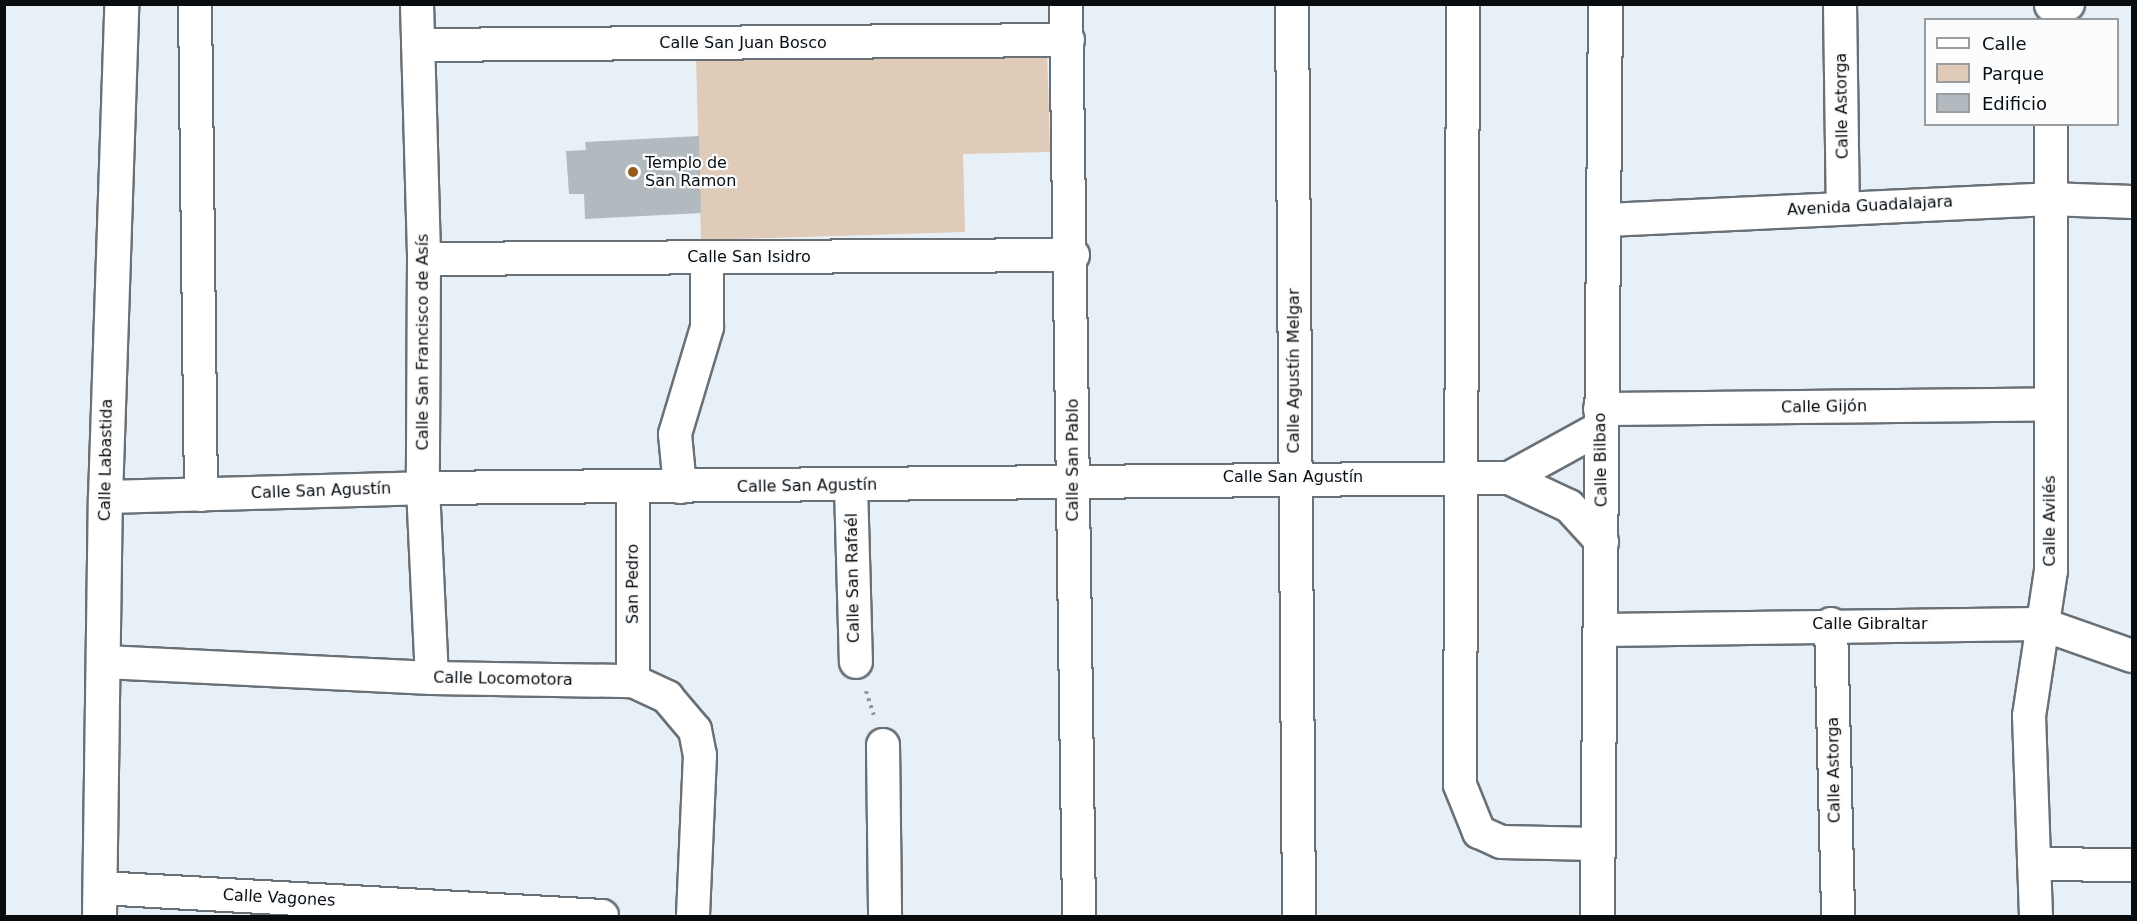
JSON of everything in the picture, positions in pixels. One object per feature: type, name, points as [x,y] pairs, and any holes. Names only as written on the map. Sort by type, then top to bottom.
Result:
[{"type":"street","name":"Calle Labastida","points":[[99,902],[105,662],[105,497],[121,4]]},
{"type":"street","points":[[195,4],[201,495]]},
{"type":"street","name":"Calle San Francisco de Asís","points":[[417,4],[424,259],[423,488],[432,678]]},
{"type":"street","name":"Calle San Pablo","points":[[1066,4],[1073,255],[1072,481],[1079,916]]},
{"type":"street","name":"Calle Agustín Melgar","points":[[1292,4],[1299,916]]},
{"type":"street","points":[[1463,4],[1462,478],[1457,733],[1466,809],[1479,832],[1516,846],[1597,844]]},
{"type":"street","name":"Calle Bilbao","points":[[1598,916],[1597,844],[1602,630],[1600,419],[1607,220],[1605,4]]},
{"type":"street","name":"Calle Astorga","points":[[1840,4],[1844,207]]},
{"type":"street","points":[[2051,5],[2068,4]]},
{"type":"street","name":"Calle San Juan Bosco","points":[[418,45],[1068,40]]},
{"type":"street","name":"Calle Avilés","points":[[2036,916],[2030,716],[2050,571],[2051,126]]},
{"type":"street","name":"Avenida Guadalajara","points":[[1607,220],[2050,199],[2133,202]]},
{"type":"street","name":"Calle San Isidro","points":[[424,259],[1073,255]]},
{"type":"street","points":[[680,487],[675,434],[706,327],[707,257]]},
{"type":"street","name":"Calle Gijón","points":[[1600,419],[2049,404]]},
{"type":"street","name":"Calle San Agustín","points":[[1509,478],[1600,419]]},
{"type":"street","name":"Calle San Agustín","points":[[105,497],[423,488],[851,486],[1294,476],[1509,478],[1569,506],[1602,542]]},
{"type":"street","name":"Calle San Rafaél","points":[[851,486],[856,662]]},
{"type":"street","name":"San Pedro","points":[[633,488],[633,681]]},
{"type":"street","name":"Calle Astorga","points":[[1831,624],[1838,916]]},
{"type":"street","name":"Calle Gibraltar","points":[[1602,630],[1831,624],[2041,624],[2133,656]]},
{"type":"street","name":"Calle Locomotora","points":[[105,662],[432,678],[633,681],[667,697],[695,730],[700,755],[693,916]]},
{"type":"street","points":[[883,745],[885,916]]},
{"type":"street","points":[[2034,864],[2133,865]]},
{"type":"street","name":"Calle Vagones","points":[[99,902],[602,916]]},
{"type":"path","name":"Calle San Rafaél","points":[[856,662],[883,745]]},
{"type":"green space","points":[[1047,48],[1050,152],[963,154],[965,232],[701,240],[696,58]]},
{"type":"building","name":"Templo de San Ramon","points":[[699,136],[701,213],[585,219],[584,194],[569,194],[566,151],[586,150],[585,142]]},
{"type":"place","name":"Templo de San Ramon","points":[[633,172]]}]
